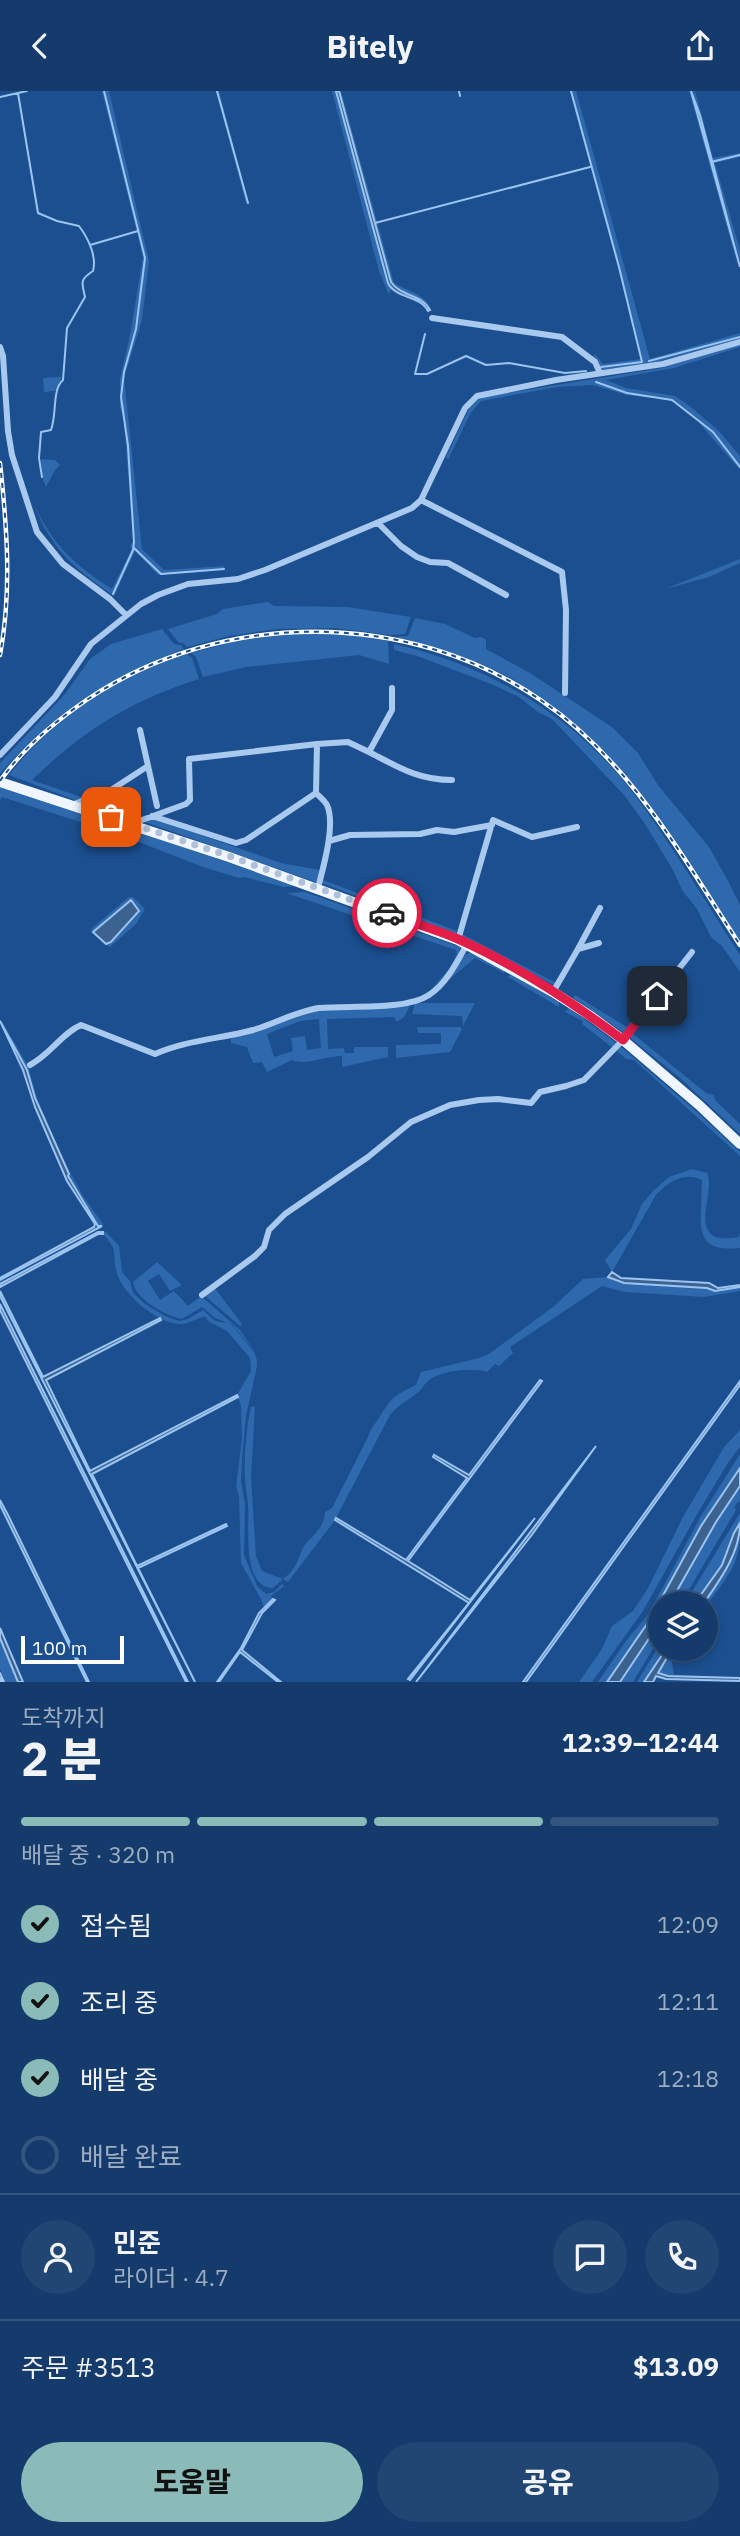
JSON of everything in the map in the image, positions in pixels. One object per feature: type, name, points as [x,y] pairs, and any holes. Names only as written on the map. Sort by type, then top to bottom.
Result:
[{"type":"main road","points":[[0,782],[318,888],[463,942],[553,992],[623,1040],[740,1144]]},
{"type":"street","points":[[432,318],[562,337],[595,362],[600,373]]},
{"type":"street","points":[[0,755],[55,697],[91,644],[150,599],[173,589],[249,576],[412,507],[421,500],[465,408],[477,395],[663,364],[740,342]]},
{"type":"street","points":[[0,347],[4,356],[12,455],[37,532],[63,564],[110,599],[126,615]]},
{"type":"street","points":[[421,500],[562,572],[566,610],[565,693]]},
{"type":"street","points":[[378,523],[393,539],[417,557],[430,562],[448,563],[506,595]]},
{"type":"street","points":[[369,752],[392,710],[393,688]]},
{"type":"street","points":[[140,730],[157,806]]},
{"type":"street","points":[[131,824],[190,800],[189,759],[348,742],[416,776],[431,780],[452,780]]},
{"type":"street","points":[[317,744],[316,793],[327,805],[329,841],[318,888]]},
{"type":"street","points":[[72,805],[111,790],[148,766]]},
{"type":"street","points":[[152,816],[236,843],[246,840],[316,793]]},
{"type":"street","points":[[30,1065],[44,1058],[73,1028],[81,1025],[155,1054],[173,1046],[251,1030],[318,1008],[346,1009],[412,1002],[429,995],[453,970],[463,942],[493,820],[532,837],[577,827]]},
{"type":"street","points":[[329,841],[350,835],[420,834],[437,829],[454,832],[492,825]]},
{"type":"street","points":[[553,992],[600,908]]},
{"type":"street","points":[[579,949],[599,943]]},
{"type":"street","points":[[202,1295],[255,1256],[264,1247],[269,1230],[285,1214],[368,1157],[411,1122],[450,1105],[479,1100],[531,1103],[541,1092],[584,1080],[623,1040],[692,952]]},
{"type":"shaded area","points":[[102,91],[109,91],[149,261],[142,320],[124,378],[142,549],[164,570],[224,566],[225,570],[158,575],[135,551],[114,596],[65,556],[47,533],[33,502],[48,530],[65,552],[112,589],[132,549],[130,546],[133,541],[124,420],[120,407],[120,379],[143,257]]},
{"type":"shaded area","points":[[216,91],[219,91],[249,204],[246,203]]},
{"type":"shaded area","points":[[332,91],[336,91],[391,289],[389,295],[379,271]]},
{"type":"shaded area","points":[[336,91],[339,91],[391,282],[395,287],[422,301],[430,310],[428,311],[420,302],[396,292],[388,283]]},
{"type":"shaded area","points":[[339,91],[394,283],[425,300],[430,310],[391,282]]},
{"type":"shaded area","points":[[570,91],[576,91],[650,359],[740,333],[740,339],[649,364],[601,370],[593,357],[595,354],[603,364],[641,359]]},
{"type":"shaded area","points":[[689,91],[699,116],[740,274]]},
{"type":"shaded area","points":[[691,91],[700,115],[740,267]]},
{"type":"shaded area","points":[[693,91],[713,158],[740,153],[740,157],[715,163],[740,250],[740,261]]},
{"type":"shaded area","points":[[740,344],[740,347],[674,368],[606,380],[626,388],[675,396],[687,404],[718,430],[740,456],[740,470],[693,416],[671,400],[627,395],[593,385],[557,387],[481,401],[470,414],[448,460],[446,457],[470,407],[481,397],[662,368]]},
{"type":"shaded area","points":[[62,377],[55,391],[44,392],[43,378]]},
{"type":"shaded area","points":[[41,459],[55,460],[60,465],[46,487],[43,480]]},
{"type":"shaded area","points":[[740,559],[740,563],[709,577],[665,589]]},
{"type":"shaded area","points":[[268,602],[274,606],[348,607],[411,617],[405,634],[390,635],[333,628],[277,629],[229,636],[187,647],[178,642],[168,629],[217,614],[223,609]]},
{"type":"shaded area","points":[[415,618],[445,624],[475,638],[482,637],[486,640],[486,649],[530,673],[612,727],[638,753],[658,785],[709,847],[740,905],[740,941],[644,799],[587,735],[555,707],[504,675],[458,655],[394,637],[408,636]]},
{"type":"shaded area","points":[[162,629],[174,644],[181,645],[184,649],[131,672],[83,699],[40,733],[0,774],[0,763],[65,694],[90,659],[111,644]]},
{"type":"shaded area","points":[[299,633],[351,635],[388,641],[389,664],[359,655],[246,667],[203,677],[196,657],[191,653],[236,641]]},
{"type":"shaded area","points":[[394,644],[463,665],[496,680],[557,718],[585,741],[611,766],[662,833],[740,955],[740,972],[722,946],[711,937],[645,824],[624,795],[552,719],[519,697],[417,656],[394,650]]},
{"type":"shaded area","points":[[187,654],[192,658],[199,679],[151,697],[109,719],[70,746],[32,780],[81,797],[93,797],[75,800],[9,775],[46,735],[89,701],[136,674]]},
{"type":"shaded area","points":[[0,787],[296,886],[284,887],[239,878],[121,835],[2,797],[0,800]]},
{"type":"shaded area","points":[[152,818],[281,863],[320,870],[318,883],[145,822]]},
{"type":"shaded area","points":[[323,880],[457,931],[456,934],[322,883]]},
{"type":"shaded area","points":[[305,892],[460,947],[456,961],[448,972],[428,993],[449,969],[457,954],[456,950],[286,893]]},
{"type":"shaded area","points":[[129,897],[133,897],[145,909],[136,924],[110,947],[106,944],[111,942],[139,911],[129,901],[93,932],[91,929]]},
{"type":"shaded area","points":[[131,900],[139,911],[111,942],[106,944],[93,932]]},
{"type":"shaded area","points":[[462,934],[556,983],[554,985]]},
{"type":"shaded area","points":[[470,953],[504,969],[504,973],[475,958],[440,987],[466,954]]},
{"type":"shaded area","points":[[511,973],[559,1000],[559,1007],[508,977]]},
{"type":"shaded area","points":[[575,995],[628,1028],[624,1033],[573,998]]},
{"type":"shaded area","points":[[415,1003],[475,1003],[463,1026],[462,1016],[412,1014]]},
{"type":"shaded area","points":[[410,1004],[404,1017],[396,1021],[394,1017],[327,1019],[328,1049],[344,1048],[345,1053],[354,1053],[354,1047],[388,1047],[388,1057],[342,1067],[342,1056],[303,1062],[292,1060],[267,1072],[262,1062],[253,1063],[247,1047],[231,1043],[231,1037],[318,1010]],"holes":[[[319,1019],[321,1048],[307,1050],[305,1036],[291,1038],[293,1051],[274,1057],[267,1034],[300,1021]]]},
{"type":"shaded area","points":[[569,1008],[618,1044],[613,1048],[582,1024],[583,1021],[565,1012]]},
{"type":"shaded area","points":[[0,1018],[28,1066],[37,1098],[65,1163],[102,1226],[99,1226],[68,1176],[35,1098],[27,1070]]},
{"type":"shaded area","points":[[0,1021],[27,1070],[35,1098],[68,1176],[98,1226],[102,1226],[0,1280],[95,1224],[67,1181],[35,1107],[23,1070]]},
{"type":"shaded area","points":[[417,1027],[462,1029],[450,1052],[396,1058],[396,1045],[441,1044],[441,1033],[418,1033]]},
{"type":"shaded area","points":[[632,1033],[706,1093],[714,1095],[715,1100],[740,1124],[740,1134],[680,1078],[629,1037]]},
{"type":"shaded area","points":[[620,1046],[697,1112],[740,1152],[740,1156],[634,1060],[626,1059],[616,1050]]},
{"type":"shaded area","points":[[692,1169],[707,1173],[709,1182],[706,1227],[711,1234],[722,1238],[739,1237],[740,1233],[740,1248],[720,1248],[707,1242],[701,1220],[702,1180],[683,1177],[671,1182],[656,1195],[612,1272],[605,1260],[631,1229],[642,1204],[669,1177]]},
{"type":"shaded area","points":[[105,1231],[119,1246],[122,1272],[130,1281],[133,1293],[145,1304],[179,1321],[203,1310],[215,1321],[229,1323],[234,1327],[254,1352],[257,1366],[246,1416],[242,1458],[244,1555],[257,1586],[266,1594],[274,1592],[282,1584],[284,1586],[271,1596],[273,1599],[264,1608],[241,1563],[239,1497],[236,1486],[242,1439],[241,1406],[237,1395],[251,1371],[250,1358],[227,1331],[208,1321],[206,1317],[184,1324],[172,1323],[143,1307],[121,1282],[113,1249],[103,1234]]},
{"type":"shaded area","points":[[98,1232],[103,1234],[98,1234],[0,1287],[0,1284]]},
{"type":"shaded area","points":[[157,1262],[182,1285],[170,1291],[159,1274],[148,1281],[160,1300],[174,1291],[188,1306],[201,1296],[240,1330],[254,1351],[233,1325],[215,1318],[202,1307],[182,1319],[160,1310],[139,1295],[133,1282]]},
{"type":"shaded area","points":[[612,1272],[621,1278],[709,1283],[718,1288],[740,1287],[715,1291],[707,1288],[624,1283],[608,1277]]},
{"type":"shaded area","points":[[608,1277],[624,1283],[707,1288],[715,1291],[740,1287],[740,1291],[704,1297],[624,1292],[602,1286],[510,1347],[513,1353],[499,1366],[495,1364],[487,1372],[459,1371],[432,1378],[390,1415],[335,1520],[288,1582],[283,1579],[293,1569],[305,1546],[320,1528],[325,1512],[332,1508],[387,1405],[402,1392],[416,1385],[421,1372],[489,1354],[553,1307],[583,1279]]},
{"type":"shaded area","points":[[214,1287],[242,1324],[240,1326],[204,1295]]},
{"type":"shaded area","points":[[0,1291],[43,1377],[160,1318],[161,1320],[46,1380],[90,1471],[237,1395],[238,1397],[92,1474],[137,1566],[226,1524],[227,1526],[138,1568],[195,1682],[0,1296]]},
{"type":"shaded area","points":[[0,1304],[188,1682],[0,1310]]},
{"type":"shaded area","points":[[540,1380],[542,1381],[408,1561],[470,1600],[535,1518],[410,1680],[408,1679],[469,1603],[335,1520],[336,1518],[406,1560],[467,1478],[433,1457],[434,1455],[469,1475]]},
{"type":"shaded area","points":[[740,1381],[740,1385],[526,1682],[523,1682]]},
{"type":"shaded area","points":[[255,1406],[251,1478],[256,1556],[262,1571],[283,1579],[273,1588],[263,1585],[256,1578],[249,1555],[245,1452],[251,1407]]},
{"type":"shaded area","points":[[740,1430],[740,1447],[696,1516],[654,1591],[648,1591],[648,1602],[643,1611],[592,1682],[579,1682],[602,1649],[612,1626],[633,1611],[648,1588],[683,1517],[724,1447]]},
{"type":"shaded area","points":[[596,1446],[531,1536],[416,1682]]},
{"type":"shaded area","points":[[740,1454],[740,1468],[701,1526],[665,1591],[661,1591],[701,1516]]},
{"type":"shaded area","points":[[740,1468],[740,1486],[677,1591],[665,1591],[701,1526]]},
{"type":"shaded area","points":[[740,1486],[740,1503],[734,1507],[736,1510],[688,1591],[677,1591],[716,1521]]},
{"type":"shaded area","points":[[0,1500],[8,1515],[89,1682],[0,1505]]},
{"type":"shaded area","points":[[740,1513],[740,1523],[722,1565],[704,1591],[692,1591]]},
{"type":"shaded area","points":[[740,1523],[737,1545],[728,1566],[712,1591],[704,1591],[722,1565]]},
{"type":"shaded area","points":[[740,1534],[733,1565],[717,1591],[712,1591],[724,1574]]},
{"type":"shaded area","points":[[275,1600],[262,1613],[242,1650],[281,1682],[240,1652],[217,1682],[241,1648],[259,1613]]},
{"type":"shaded area","points":[[648,1614],[648,1622],[607,1682],[598,1682]]},
{"type":"shaded area","points":[[648,1622],[648,1640],[620,1682],[607,1682]]},
{"type":"shaded area","points":[[0,1628],[23,1682],[18,1682],[0,1638]]},
{"type":"shaded area","points":[[0,1638],[18,1682],[5,1682],[0,1669]]},
{"type":"shaded area","points":[[648,1640],[648,1657],[633,1682],[620,1682]]},
{"type":"shaded area","points":[[650,1661],[658,1661],[644,1682],[637,1682]]},
{"type":"shaded area","points":[[658,1661],[665,1661],[658,1673],[668,1676],[740,1678],[740,1681],[666,1679],[656,1676],[653,1682],[644,1682]]},
{"type":"shaded area","points":[[664,1661],[673,1661],[674,1676],[657,1673]]},
{"type":"waterway","points":[[0,97],[27,91]]},
{"type":"waterway","points":[[104,91],[145,258],[136,329],[124,372],[121,397],[128,446],[134,542],[113,594]]},
{"type":"waterway","points":[[217,91],[248,203]]},
{"type":"waterway","points":[[459,91],[460,96]]},
{"type":"waterway","points":[[571,91],[642,362],[601,367]]},
{"type":"waterway","points":[[18,93],[38,213],[79,226],[94,259],[93,271],[83,282],[85,297],[67,328],[63,380],[57,389],[53,424],[51,430],[41,432],[39,458],[42,477]]},
{"type":"waterway","points":[[711,162],[740,155]]},
{"type":"waterway","points":[[375,223],[590,167]]},
{"type":"waterway","points":[[90,245],[138,231]]},
{"type":"waterway","points":[[425,334],[415,374],[427,374],[466,356],[486,365],[509,363],[565,373],[586,371]]},
{"type":"waterway","points":[[649,361],[740,337]]},
{"type":"waterway","points":[[596,382],[627,393],[672,400],[713,432],[740,467]]},
{"type":"waterway","points":[[134,548],[161,574],[224,569]]},
{"type":"waterway","points":[[0,1673],[4,1682]]},
{"type":"railway","points":[[0,463],[7,559],[6,607],[0,655]]},
{"type":"railway","points":[[0,781],[29,746],[88,699],[141,669],[197,648],[256,636],[315,632],[375,636],[434,649],[490,671],[542,701],[602,752],[676,845],[740,945]]},
{"type":"way so far","points":[[111,817],[387,913]]},
{"type":"route","points":[[387,913],[488,954],[553,992],[623,1040],[657,996]]}]
